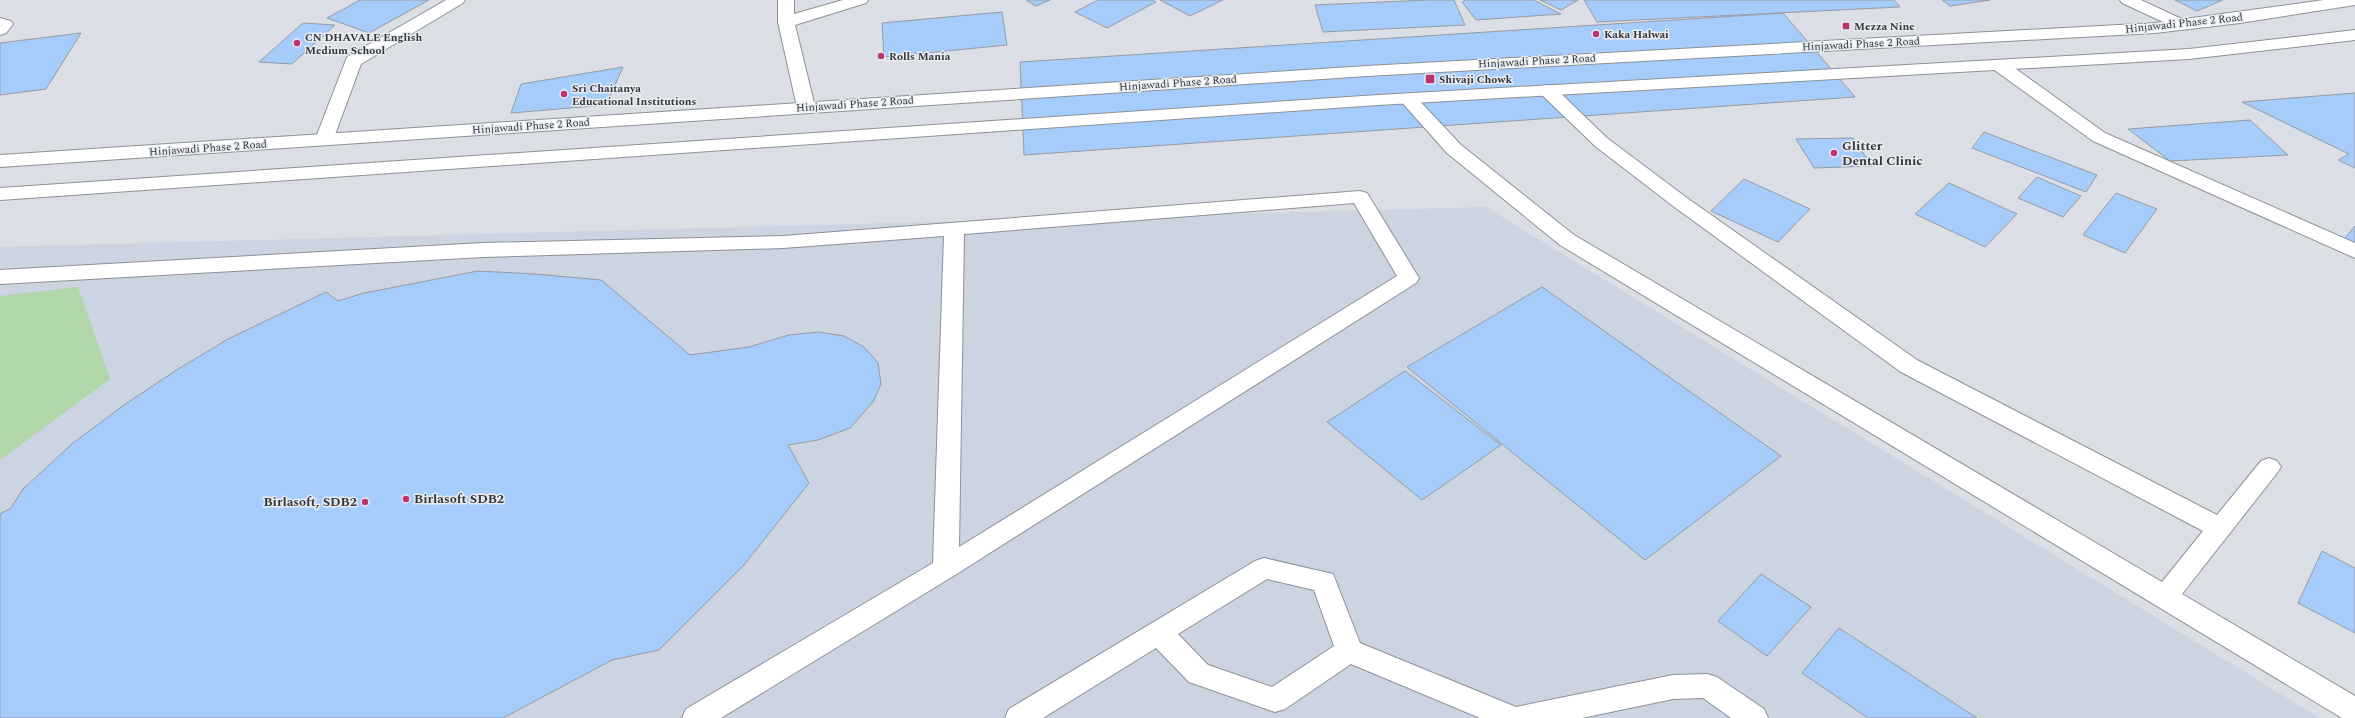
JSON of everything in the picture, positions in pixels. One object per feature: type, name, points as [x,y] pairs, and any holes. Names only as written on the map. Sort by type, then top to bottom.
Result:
[{"type":"main road","points":[[324,140],[353,61],[457,0]]},
{"type":"main road","points":[[786,0],[786,22],[806,107]]},
{"type":"main road","points":[[786,22],[860,0]]},
{"type":"main road","points":[[2128,0],[2180,24]]},
{"type":"main road","name":"Hinjawadi Phase 2 Road","points":[[0,162],[806,107],[1367,71],[2155,28],[2355,0]]},
{"type":"main road","points":[[0,23],[5,24],[0,30]]},
{"type":"main road","points":[[0,194],[1407,98],[2189,54],[2355,35]]},
{"type":"main road","points":[[1999,65],[2099,137],[2355,251]]},
{"type":"main road","points":[[1548,90],[1607,147],[1680,202],[1909,366],[2220,528]]},
{"type":"main road","points":[[1407,98],[1454,149],[1567,240],[2355,711]]},
{"type":"main road","points":[[0,277],[483,250],[783,242],[1360,197],[1409,278],[946,568],[696,718]]},
{"type":"main road","points":[[946,568],[954,228]]},
{"type":"main road","points":[[2165,597],[2269,467]]},
{"type":"main road","points":[[1019,718],[1264,568],[1324,582],[1349,651],[1511,718]]},
{"type":"main road","points":[[1159,633],[1199,674],[1275,700],[1349,651]]},
{"type":"main road","points":[[1520,718],[1673,687],[1707,686],[1754,718]]},
{"type":"shaded area","points":[[1486,207],[2320,718],[0,718],[0,247]]},
{"type":"green space","points":[[78,287],[110,379],[0,460],[0,296]]},
{"type":"building","points":[[360,0],[429,0],[369,33],[327,18]]},
{"type":"building","points":[[1026,0],[1050,0],[1036,6]]},
{"type":"building","points":[[1098,0],[1153,0],[1156,2],[1107,28],[1075,12]]},
{"type":"building","points":[[1160,0],[1223,0],[1190,16]]},
{"type":"building","points":[[1454,0],[1465,25],[1323,32],[1315,5]]},
{"type":"building","points":[[1466,0],[1534,0],[1561,14],[1476,20],[1462,2]]},
{"type":"building","points":[[1540,0],[1578,0],[1561,10]]},
{"type":"building","points":[[1584,0],[1894,0],[1900,7],[1597,22]]},
{"type":"building","points":[[1942,0],[1990,0],[1950,6]]},
{"type":"building","points":[[2175,0],[2223,0],[2197,11]]},
{"type":"building","points":[[1002,12],[1007,45],[884,57],[882,23]]},
{"type":"building","name":"Shivaji Chowk","points":[[1783,13],[1855,97],[1024,155],[1020,62]]},
{"type":"building","name":"CN DHAVALE English Medium School","points":[[303,23],[335,25],[292,64],[259,62]]},
{"type":"building","points":[[81,33],[46,89],[0,95],[0,43]]},
{"type":"building","name":"Sri Chaitanya Educational Institutions","points":[[623,67],[606,105],[511,113],[521,84]]},
{"type":"building","points":[[2355,93],[2355,168],[2338,160],[2349,154],[2242,102]]},
{"type":"building","points":[[2250,120],[2288,155],[2170,161],[2128,129]]},
{"type":"building","points":[[1984,132],[2097,175],[2086,192],[1972,148]]},
{"type":"building","name":"Glitter Dental Clinic","points":[[1853,138],[1872,166],[1814,168],[1796,139]]},
{"type":"building","points":[[2037,177],[2081,196],[2063,217],[2018,198]]},
{"type":"building","points":[[1744,179],[1810,209],[1778,242],[1711,211]]},
{"type":"building","points":[[1949,183],[2017,214],[1985,247],[1915,214]]},
{"type":"building","points":[[2116,193],[2157,209],[2125,253],[2083,235]]},
{"type":"building","points":[[2355,226],[2355,243],[2345,238]]},
{"type":"building","name":"Birlasoft SDB2","points":[[478,271],[601,280],[690,355],[749,347],[789,335],[818,332],[844,336],[864,347],[878,363],[881,384],[873,402],[850,428],[818,440],[788,445],[809,483],[744,565],[659,650],[612,660],[503,718],[0,718],[0,514],[11,508],[23,489],[73,443],[124,405],[175,371],[228,339],[326,292],[338,301],[364,293]]},
{"type":"building","points":[[1542,287],[1781,456],[1645,560],[1407,367]]},
{"type":"building","points":[[1405,371],[1501,445],[1422,500],[1327,422]]},
{"type":"building","points":[[2322,551],[2355,568],[2355,633],[2298,603]]},
{"type":"building","points":[[1761,574],[1811,607],[1767,656],[1718,621]]},
{"type":"building","points":[[1839,628],[1977,718],[1868,718],[1802,673]]},
{"type":"place","name":"Mezza Nine","points":[[1846,26]]},
{"type":"place","name":"Kaka Halwai","points":[[1596,34]]},
{"type":"place","name":"CN DHAVALE English Medium School","points":[[297,43]]},
{"type":"place","name":"Rolls Mania","points":[[881,56]]},
{"type":"place","name":"Shivaji Chowk","points":[[1430,79]]},
{"type":"place","name":"Sri Chaitanya Educational Institutions","points":[[564,94]]},
{"type":"place","name":"Glitter Dental Clinic","points":[[1834,153]]},
{"type":"place","name":"Birlasoft SDB2","points":[[406,499]]},
{"type":"place","name":"Birlasoft, SDB2","points":[[365,502]]}]
